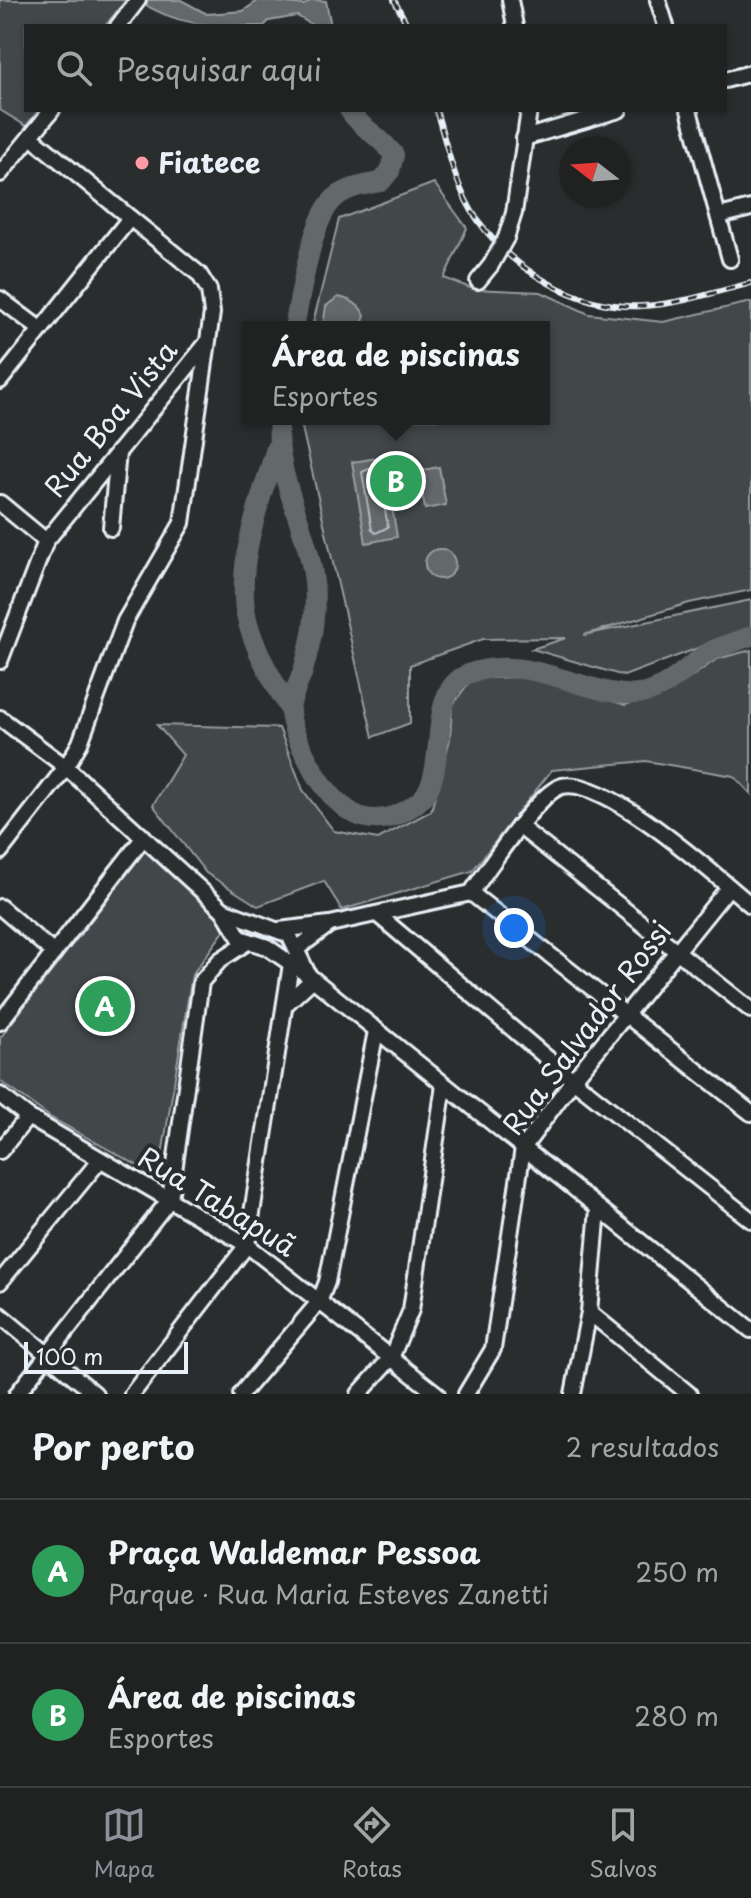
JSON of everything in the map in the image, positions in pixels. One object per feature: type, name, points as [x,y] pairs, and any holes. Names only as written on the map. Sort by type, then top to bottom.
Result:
[{"type":"street","points":[[510,0],[515,24]]},
{"type":"street","points":[[658,0],[665,24]]},
{"type":"street","points":[[120,24],[135,4]]},
{"type":"street","points":[[727,79],[751,73]]},
{"type":"street","points":[[0,174],[50,112]]},
{"type":"street","points":[[478,281],[506,238],[514,213],[529,112]]},
{"type":"street","points":[[524,138],[612,112]]},
{"type":"street","points":[[690,112],[730,259]]},
{"type":"street","points":[[0,852],[66,767],[80,743],[125,621],[182,523],[212,301],[199,274],[31,137]]},
{"type":"street","points":[[719,216],[751,208]]},
{"type":"street","points":[[0,381],[130,218]]},
{"type":"street","points":[[0,299],[40,329]]},
{"type":"street","name":"Rua Boa Vista","points":[[0,661],[46,541],[208,342]]},
{"type":"street","points":[[111,528],[118,452]]},
{"type":"street","points":[[0,503],[46,541]]},
{"type":"street","points":[[0,718],[66,767],[144,837],[223,910],[235,932],[267,947],[311,977],[751,1330]]},
{"type":"street","points":[[279,930],[330,924],[471,893],[519,826],[551,792],[561,786],[574,786],[607,798],[642,817],[751,905]]},
{"type":"street","points":[[519,826],[751,1010]]},
{"type":"street","points":[[0,1022],[144,837]]},
{"type":"street","name":"Rua Salvador Rossi","points":[[466,1394],[493,1349],[523,1148],[573,1080],[729,887]]},
{"type":"street","points":[[471,893],[751,1113]]},
{"type":"street","points":[[0,907],[54,953]]},
{"type":"street","points":[[223,910],[279,930],[298,948],[311,977]]},
{"type":"street","points":[[377,914],[573,1080],[751,1220]]},
{"type":"street","points":[[298,948],[330,924]]},
{"type":"street","points":[[220,960],[235,932]]},
{"type":"street","points":[[17,1394],[170,1199],[199,992],[207,972],[249,941]]},
{"type":"street","points":[[132,1394],[247,1245],[291,964]]},
{"type":"street","points":[[287,1003],[311,977]]},
{"type":"street","points":[[241,1394],[319,1302],[327,1282],[376,1031]]},
{"type":"street","points":[[359,1394],[391,1358],[411,1310],[444,1085]]},
{"type":"street","name":"Rua Tabapuã","points":[[0,1095],[28,1117],[247,1245],[437,1394]]},
{"type":"street","points":[[0,1151],[28,1117]]},
{"type":"street","points":[[0,1282],[100,1160]]},
{"type":"street","points":[[573,1394],[589,1312],[598,1209]]},
{"type":"street","points":[[589,1312],[689,1394]]},
{"type":"street","points":[[0,1315],[95,1394]]},
{"type":"shaded area","points":[[0,0],[126,0],[107,24],[24,24],[24,112],[37,112],[26,126],[0,110]]},
{"type":"shaded area","points":[[434,183],[467,228],[444,278],[473,289],[541,292],[589,314],[663,322],[751,302],[751,590],[689,603],[584,635],[751,600],[751,628],[624,676],[532,649],[566,638],[483,639],[410,665],[410,723],[373,737],[301,425],[550,425],[550,321],[314,321],[339,219]]},
{"type":"shaded area","points":[[751,650],[751,794],[734,776],[646,761],[552,770],[472,871],[342,910],[324,881],[258,906],[206,873],[153,805],[183,755],[157,725],[279,728],[303,790],[334,831],[378,839],[431,811],[450,739],[452,706],[472,678],[535,677],[625,705],[668,693],[717,659]]},
{"type":"shaded area","points":[[145,851],[219,919],[224,931],[192,975],[159,1173],[144,1169],[50,1117],[0,1081],[0,1038]]},
{"type":"water","points":[[138,0],[181,0],[207,14],[243,11],[259,0],[304,5],[312,0],[326,1],[331,24],[311,24],[297,16],[266,24],[198,24],[153,9]]},
{"type":"water","points":[[338,297],[351,301],[365,316],[363,321],[324,321],[326,306]]},
{"type":"water","points":[[384,457],[397,537],[366,543],[352,462]]},
{"type":"water","points":[[439,467],[446,505],[425,509],[418,471]]},
{"type":"water","points":[[440,549],[446,550],[454,558],[454,570],[446,578],[440,579],[434,578],[426,570],[425,564],[426,558],[434,550]]},
{"type":"waterway","points":[[295,321],[313,239],[327,208],[345,191],[381,182],[390,171],[394,155],[351,112]]},
{"type":"waterway","points":[[279,425],[286,481],[311,561],[315,594],[311,638],[291,701],[291,717],[294,731],[318,778],[353,813],[382,819],[399,814],[417,803],[428,791],[434,774],[446,698],[454,684],[468,674],[491,668],[515,668],[605,691],[645,693],[663,686],[711,651],[751,636]]},
{"type":"waterway","points":[[276,448],[249,541],[244,598],[254,642],[290,710]]},
{"type":"railway","points":[[394,0],[407,24]]},
{"type":"railway","points":[[437,112],[457,180],[469,207],[509,255],[550,284],[595,301],[619,306],[643,306],[684,300],[751,283]]},
{"type":"place","name":"Fiatece","points":[[142,163]]},
{"type":"place","name":"Área de piscinas","points":[[396,481]]},
{"type":"place","name":"Praça Waldemar Pessoa","points":[[105,1006]]}]
